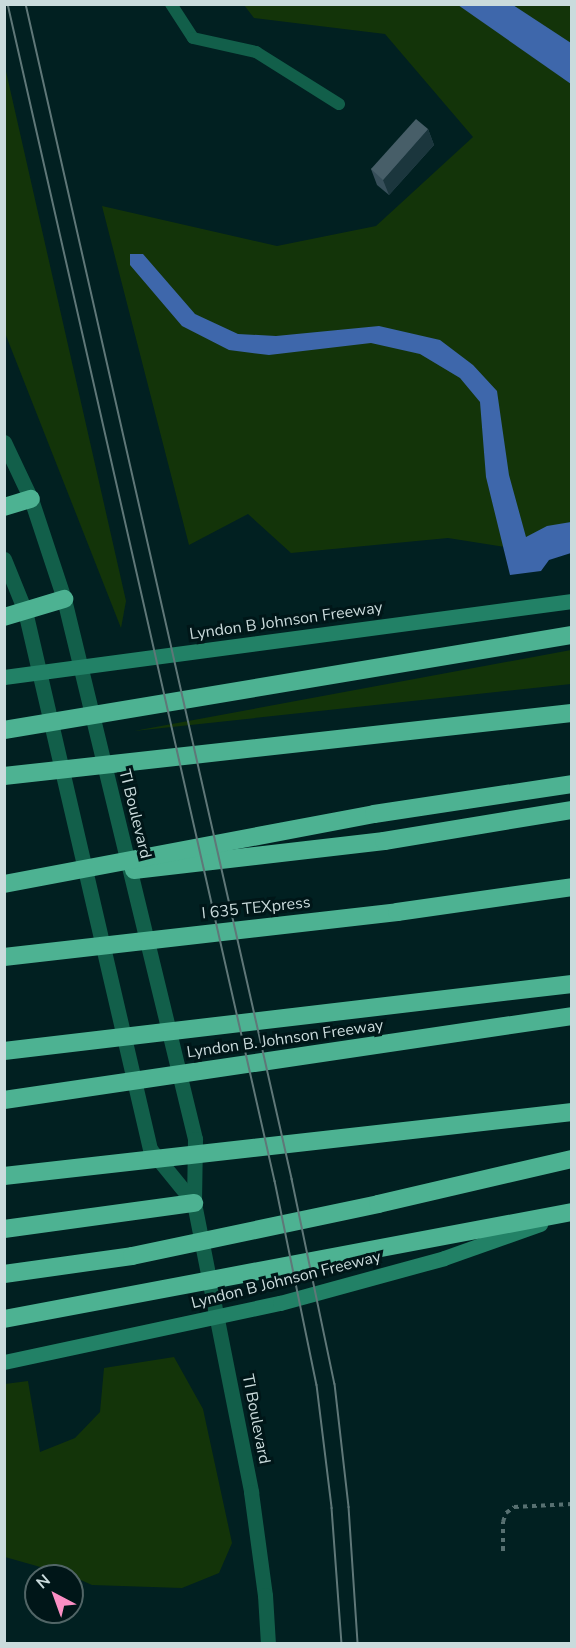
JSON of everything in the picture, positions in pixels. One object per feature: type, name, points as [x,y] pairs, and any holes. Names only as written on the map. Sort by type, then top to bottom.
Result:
[{"type":"highway","points":[[4,507],[31,499]]},
{"type":"highway","points":[[4,617],[64,599]]},
{"type":"highway","points":[[4,730],[572,635]]},
{"type":"highway","points":[[4,776],[572,713]]},
{"type":"highway","points":[[4,885],[374,814],[572,784]]},
{"type":"highway","points":[[4,885],[384,841],[572,810]]},
{"type":"highway","name":"I 635 TEXpress","points":[[4,957],[397,912],[572,887]]},
{"type":"highway","points":[[4,1051],[572,984]]},
{"type":"highway","name":"Lyndon B. Johnson Freeway","points":[[7,1100],[572,1016]]},
{"type":"highway","points":[[4,1176],[572,1112]]},
{"type":"highway","points":[[4,1274],[132,1256],[378,1204],[572,1159]]},
{"type":"highway","points":[[4,1229],[194,1203]]},
{"type":"highway","points":[[4,1320],[572,1213]]},
{"type":"main road","name":"Lyndon B Johnson Freeway","points":[[4,677],[572,601]]},
{"type":"main road","name":"Lyndon B Johnson Freeway","points":[[10,1361],[280,1303],[444,1258],[572,1213]]},
{"type":"street","name":"TI Boulevard","points":[[4,442],[31,499],[64,599],[195,1139],[194,1203],[251,1491],[265,1595],[268,1644]]},
{"type":"street","name":"TI Boulevard","points":[[4,559],[25,611],[150,1149],[194,1203]]},
{"type":"lane","points":[[171,4],[193,38],[256,52],[339,104]]},
{"type":"path","points":[[503,1551],[503,1522],[506,1513],[514,1508],[572,1504]]},
{"type":"green space","points":[[244,5],[571,5],[571,534],[505,547],[448,538],[291,553],[248,514],[189,545],[102,206],[277,246],[376,226],[473,137],[385,34],[254,18]]},
{"type":"green space","points":[[5,67],[126,601],[121,628],[5,333]]},
{"type":"green space","points":[[571,650],[571,684],[134,731]]},
{"type":"green space","points":[[174,1357],[203,1409],[232,1543],[219,1573],[182,1588],[92,1585],[84,1581],[84,1564],[30,1564],[5,1557],[5,1384],[28,1381],[40,1452],[75,1438],[100,1412],[104,1368]]},
{"type":"water","points":[[458,5],[513,5],[571,43],[571,84]]},
{"type":"water","points":[[130,254],[143,254],[195,314],[238,334],[276,336],[379,326],[440,340],[473,365],[497,391],[509,475],[526,537],[547,526],[571,522],[571,553],[549,560],[541,571],[510,575],[486,477],[480,402],[460,378],[420,354],[371,343],[269,355],[229,350],[182,326],[130,265]]},
{"type":"building","points":[[416,119],[428,129],[383,180],[371,169]]},
{"type":"tram line","points":[[8,4],[275,1181],[317,1385],[332,1508],[342,1644]]},
{"type":"tram line","points":[[26,4],[292,1179],[335,1384],[349,1507],[358,1644]]}]
